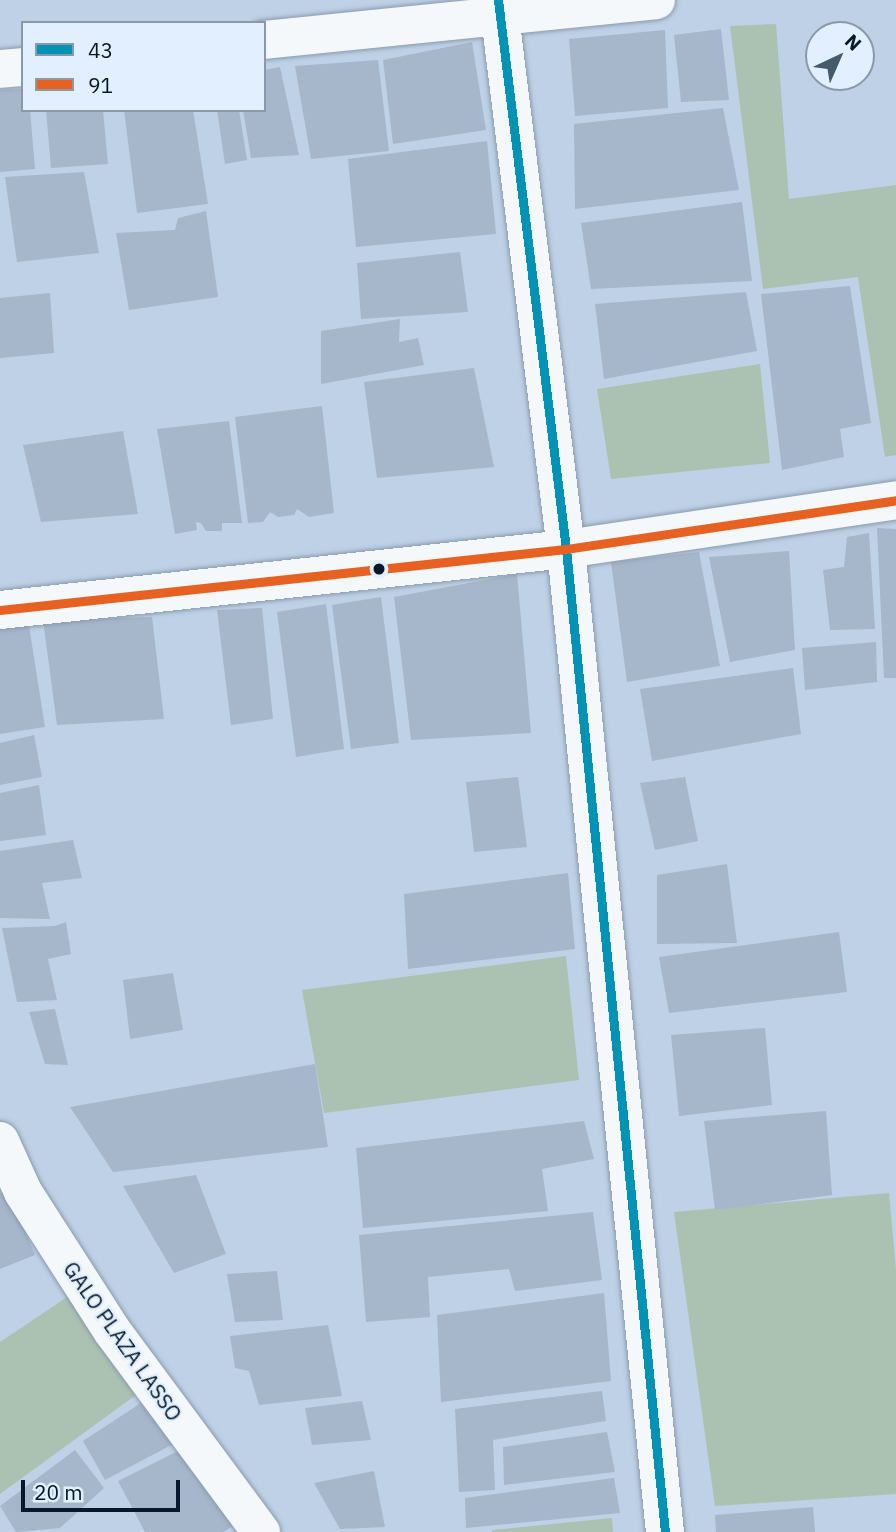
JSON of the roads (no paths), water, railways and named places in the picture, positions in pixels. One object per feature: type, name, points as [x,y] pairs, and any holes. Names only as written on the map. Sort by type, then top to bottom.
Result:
[{"type":"street","points":[[266,40],[499,7],[656,0]]},
{"type":"street","points":[[499,7],[566,549],[665,1532]]},
{"type":"street","points":[[0,69],[21,67]]},
{"type":"street","points":[[0,610],[566,549],[896,500]]},
{"type":"street","name":"GALO PLAZA LASSO","points":[[0,1141],[23,1192],[113,1332],[261,1532]]}]
